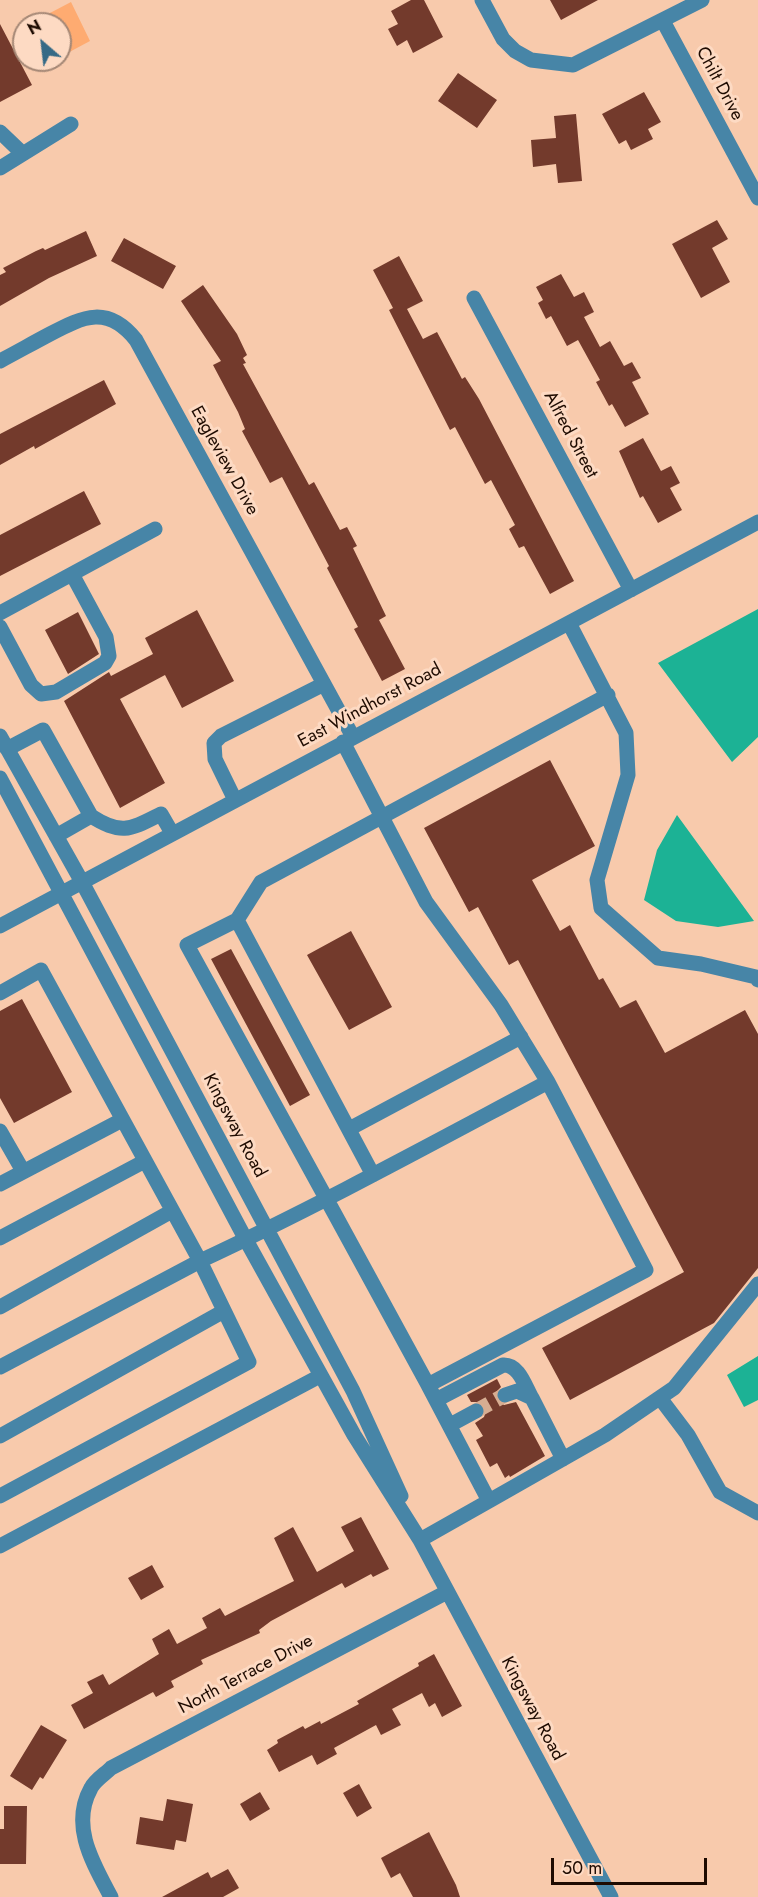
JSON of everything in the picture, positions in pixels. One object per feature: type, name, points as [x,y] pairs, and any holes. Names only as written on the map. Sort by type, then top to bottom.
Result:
[{"type":"street","points":[[482,0],[503,39],[515,51],[531,60],[549,64],[573,65],[702,0]]},
{"type":"street","name":"Chilt Drive","points":[[663,21],[758,198]]},
{"type":"street","points":[[0,168],[71,124]]},
{"type":"street","points":[[0,132],[22,153]]},
{"type":"street","name":"Alfred Street","points":[[474,298],[631,590]]},
{"type":"street","name":"Eagleview Drive","points":[[0,361],[78,319],[94,316],[111,318],[126,327],[136,340],[324,684],[382,816],[426,902],[521,1036],[548,1082],[646,1270],[428,1385]]},
{"type":"street","name":"East Windhorst Road","points":[[0,926],[758,522]]},
{"type":"street","points":[[0,613],[155,529]]},
{"type":"street","points":[[0,627],[31,685],[41,694],[56,692],[97,669],[109,656],[109,647],[72,574]]},
{"type":"street","points":[[569,623],[626,733],[628,775],[597,880],[601,908],[658,958],[701,964],[756,977],[758,980]]},
{"type":"street","points":[[235,800],[215,759],[214,743],[221,736],[324,684]]},
{"type":"street","points":[[489,1501],[450,1425],[187,945],[237,920],[261,882],[608,695]]},
{"type":"street","points":[[3,742],[43,730],[91,816],[107,827],[127,830],[161,814],[172,833]]},
{"type":"street","name":"Kingsway Road","points":[[3,742],[82,882],[370,1424],[420,1540]]},
{"type":"street","name":"Kingsway Road","points":[[0,778],[320,1376],[420,1540],[611,1897]]},
{"type":"street","points":[[56,836],[91,816]]},
{"type":"street","points":[[237,920],[373,1175]]},
{"type":"street","points":[[0,993],[41,970],[200,1261],[249,1362],[0,1496]]},
{"type":"street","points":[[348,1129],[521,1036]]},
{"type":"street","points":[[0,1367],[200,1261],[327,1199],[548,1082]]},
{"type":"street","points":[[0,1184],[122,1120]]},
{"type":"street","points":[[0,1131],[23,1172]]},
{"type":"street","points":[[0,1238],[145,1161]]},
{"type":"street","points":[[0,1307],[172,1211]]},
{"type":"street","points":[[420,1540],[605,1435],[674,1388],[758,1284]]},
{"type":"street","points":[[0,1437],[224,1311]]},
{"type":"street","points":[[436,1400],[502,1365],[509,1364],[516,1369],[563,1459]]},
{"type":"street","points":[[0,1546],[320,1376]]},
{"type":"street","points":[[505,1395],[518,1391],[532,1398]]},
{"type":"street","points":[[660,1398],[688,1435],[720,1492],[758,1513]]},
{"type":"street","points":[[450,1425],[476,1411]]},
{"type":"street","name":"North Terrace Drive","points":[[111,1897],[91,1858],[83,1835],[82,1812],[92,1786],[111,1768],[447,1592]]},
{"type":"shaded area","points":[[71,2],[90,41],[72,51],[72,12],[52,12]]},
{"type":"water","points":[[758,609],[758,737],[732,762],[658,663]]},
{"type":"water","points":[[677,815],[754,921],[718,927],[676,921],[644,900],[657,850]]},
{"type":"water","points":[[758,1356],[758,1400],[744,1407],[727,1375]]},
{"type":"building","points":[[411,0],[424,0],[443,37],[413,53],[407,40],[397,46],[388,29],[398,24],[391,11]]},
{"type":"building","points":[[550,0],[598,0],[561,20]]},
{"type":"building","points":[[0,24],[12,47],[12,72],[25,72],[32,85],[0,102]]},
{"type":"building","points":[[458,73],[497,100],[477,128],[438,101]]},
{"type":"building","points":[[644,92],[661,122],[648,129],[653,139],[631,150],[626,140],[619,144],[602,114]]},
{"type":"building","points":[[576,114],[582,181],[558,183],[556,164],[533,167],[531,140],[556,138],[554,116]]},
{"type":"building","points":[[717,220],[728,239],[712,248],[730,282],[701,298],[672,244]]},
{"type":"building","points":[[86,231],[97,256],[49,278],[0,306],[0,275],[6,272],[3,268],[36,251],[43,248],[45,250]]},
{"type":"building","points":[[124,238],[176,266],[163,289],[111,261]]},
{"type":"building","points":[[399,256],[423,301],[407,309],[423,339],[437,332],[462,379],[465,377],[479,399],[574,581],[550,594],[524,546],[519,548],[509,529],[515,525],[491,480],[485,484],[455,427],[450,430],[389,310],[393,308],[373,270]]},
{"type":"building","points":[[561,274],[574,297],[584,292],[594,312],[584,317],[600,347],[610,341],[624,366],[632,362],[641,378],[632,382],[649,414],[625,427],[612,404],[609,406],[596,382],[600,380],[578,340],[567,346],[551,316],[546,319],[538,303],[543,300],[536,287]]},
{"type":"building","points":[[203,285],[237,334],[247,355],[243,358],[246,363],[243,364],[309,485],[314,482],[340,530],[347,527],[357,546],[353,548],[386,616],[379,620],[405,669],[382,681],[354,629],[358,627],[327,568],[329,566],[282,477],[270,483],[242,431],[245,429],[238,412],[213,365],[221,361],[181,301]]},
{"type":"building","points":[[104,380],[116,404],[35,449],[34,446],[0,465],[0,434]]},
{"type":"building","points":[[643,438],[661,471],[671,466],[680,483],[670,488],[682,510],[658,523],[643,496],[640,498],[619,451]]},
{"type":"building","points":[[84,491],[101,524],[0,576],[0,535]]},
{"type":"building","points":[[197,610],[234,681],[182,708],[165,675],[120,699],[165,783],[120,808],[64,701],[109,672],[111,676],[153,654],[145,638]]},
{"type":"building","points":[[78,612],[99,654],[68,674],[45,630]]},
{"type":"building","points":[[550,760],[595,846],[532,880],[560,931],[570,925],[599,980],[603,978],[620,1008],[636,1000],[665,1053],[745,1010],[758,1034],[758,1268],[714,1323],[570,1400],[542,1348],[684,1272],[518,960],[509,965],[478,907],[469,912],[424,828]]},
{"type":"building","points":[[351,931],[392,1007],[349,1030],[307,955]]},
{"type":"building","points":[[231,949],[310,1095],[290,1106],[211,959]]},
{"type":"building","points":[[22,999],[72,1092],[14,1123],[0,1098],[0,1011]]},
{"type":"building","points":[[497,1379],[501,1387],[496,1392],[496,1399],[504,1405],[516,1402],[545,1456],[505,1478],[497,1463],[490,1467],[476,1440],[483,1436],[475,1423],[484,1417],[486,1411],[481,1402],[471,1402],[467,1395]]},
{"type":"building","points":[[361,1517],[389,1569],[373,1577],[371,1574],[345,1588],[342,1583],[271,1621],[259,1630],[260,1633],[201,1660],[203,1664],[171,1681],[174,1687],[156,1697],[153,1692],[84,1729],[71,1705],[93,1693],[87,1682],[103,1674],[109,1685],[159,1654],[152,1639],[169,1629],[177,1644],[207,1628],[202,1618],[220,1608],[225,1616],[294,1581],[274,1538],[293,1527],[317,1572],[354,1551],[341,1527]]},
{"type":"building","points":[[152,1565],[164,1587],[141,1600],[128,1578]]},
{"type":"building","points":[[434,1654],[462,1706],[442,1717],[435,1703],[429,1707],[422,1693],[392,1709],[401,1725],[381,1735],[376,1725],[334,1748],[337,1754],[317,1765],[312,1755],[279,1772],[267,1750],[278,1743],[277,1740],[303,1726],[305,1729],[320,1721],[321,1724],[359,1704],[357,1701],[419,1666],[418,1663]]},
{"type":"building","points":[[41,1725],[67,1740],[43,1779],[40,1777],[32,1790],[10,1776]]},
{"type":"building","points":[[359,1784],[372,1808],[357,1817],[343,1793]]},
{"type":"building","points":[[260,1792],[270,1809],[250,1821],[240,1804]]},
{"type":"building","points":[[167,1799],[193,1804],[186,1842],[176,1840],[174,1850],[136,1844],[140,1817],[163,1821]]},
{"type":"building","points":[[4,1806],[27,1806],[26,1864],[0,1864],[0,1829],[4,1829]]},
{"type":"building","points":[[429,1832],[460,1897],[413,1897],[400,1873],[391,1878],[381,1858]]},
{"type":"building","points":[[228,1869],[239,1888],[223,1897],[162,1897],[208,1872],[211,1878]]},
{"type":"tunnel","points":[[476,1411],[505,1395]]}]
